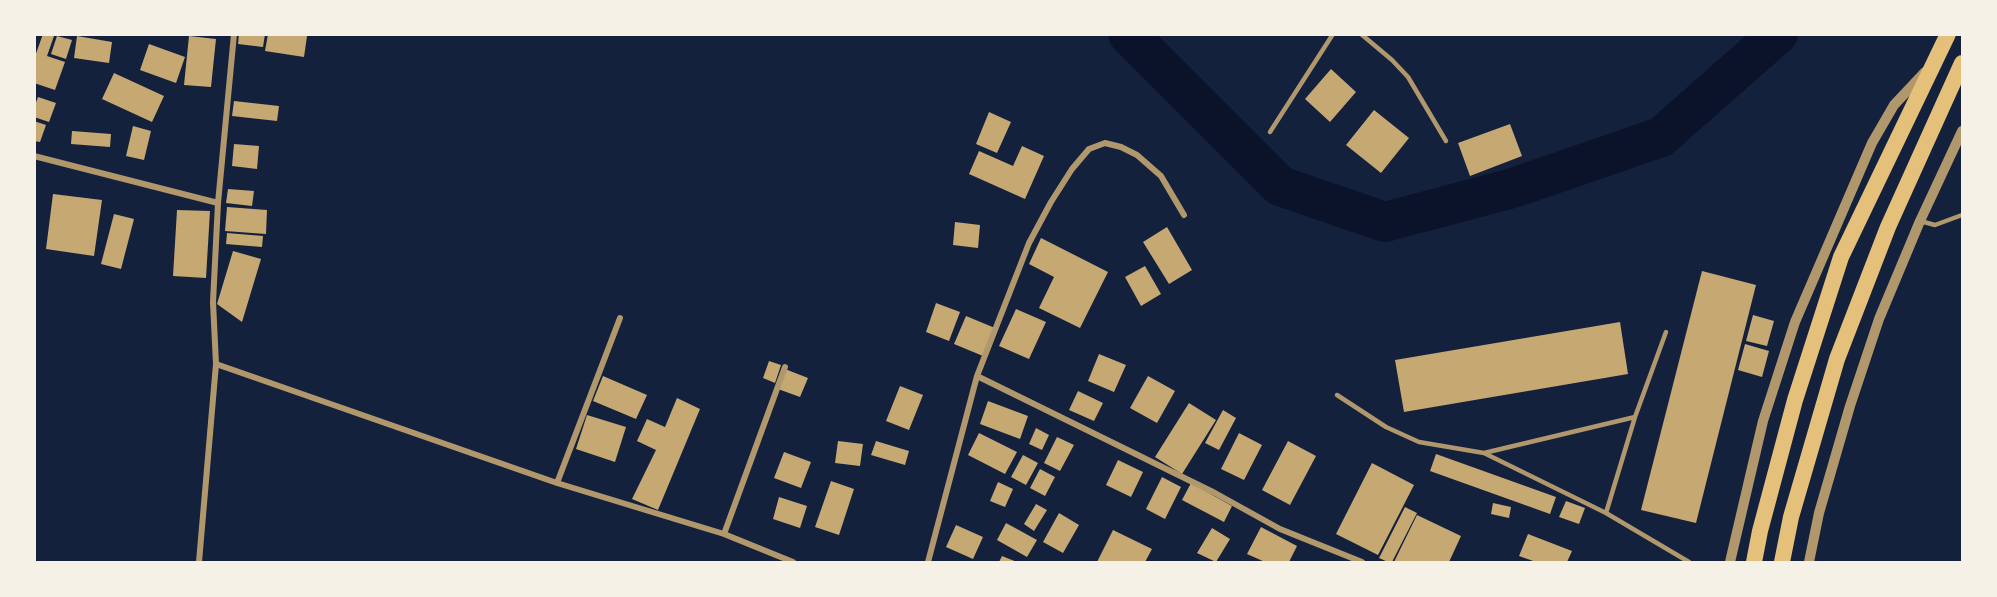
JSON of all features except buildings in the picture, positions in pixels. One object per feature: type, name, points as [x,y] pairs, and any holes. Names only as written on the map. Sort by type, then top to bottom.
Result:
[{"type":"highway","points":[[1754,562],[1795,400],[1841,257],[1948,34]]},
{"type":"highway","points":[[1782,562],[1791,517],[1838,359],[1888,227],[1962,63]]},
{"type":"street","points":[[199,562],[216,364],[213,302],[218,203],[234,34]]},
{"type":"street","points":[[1730,562],[1763,421],[1795,322],[1872,143],[1894,105],[1936,58]]},
{"type":"street","points":[[1809,562],[1819,513],[1850,406],[1879,319],[1920,221],[1962,131]]},
{"type":"street","points":[[928,562],[977,376],[1029,243],[1072,169],[1089,149],[1105,143],[1121,147],[1137,155],[1161,176],[1184,215]]},
{"type":"street","points":[[34,156],[218,203]]},
{"type":"street","points":[[557,483],[620,318]]},
{"type":"street","points":[[216,364],[557,483],[724,534],[793,562]]},
{"type":"street","points":[[724,534],[784,367]]},
{"type":"street","points":[[977,376],[1215,493],[1280,529],[1362,562]]},
{"type":"lane","points":[[1270,132],[1333,34]]},
{"type":"lane","points":[[1361,34],[1408,77],[1446,141]]},
{"type":"lane","points":[[1920,221],[1935,225],[1962,215]]},
{"type":"lane","points":[[1605,513],[1635,417],[1666,332]]},
{"type":"lane","points":[[1337,395],[1386,427],[1419,442],[1484,453],[1605,513],[1689,562]]},
{"type":"lane","points":[[1484,453],[1635,417]]},
{"type":"waterway","points":[[1128,34],[1280,186],[1385,222],[1513,188],[1661,137],[1778,34]]}]
